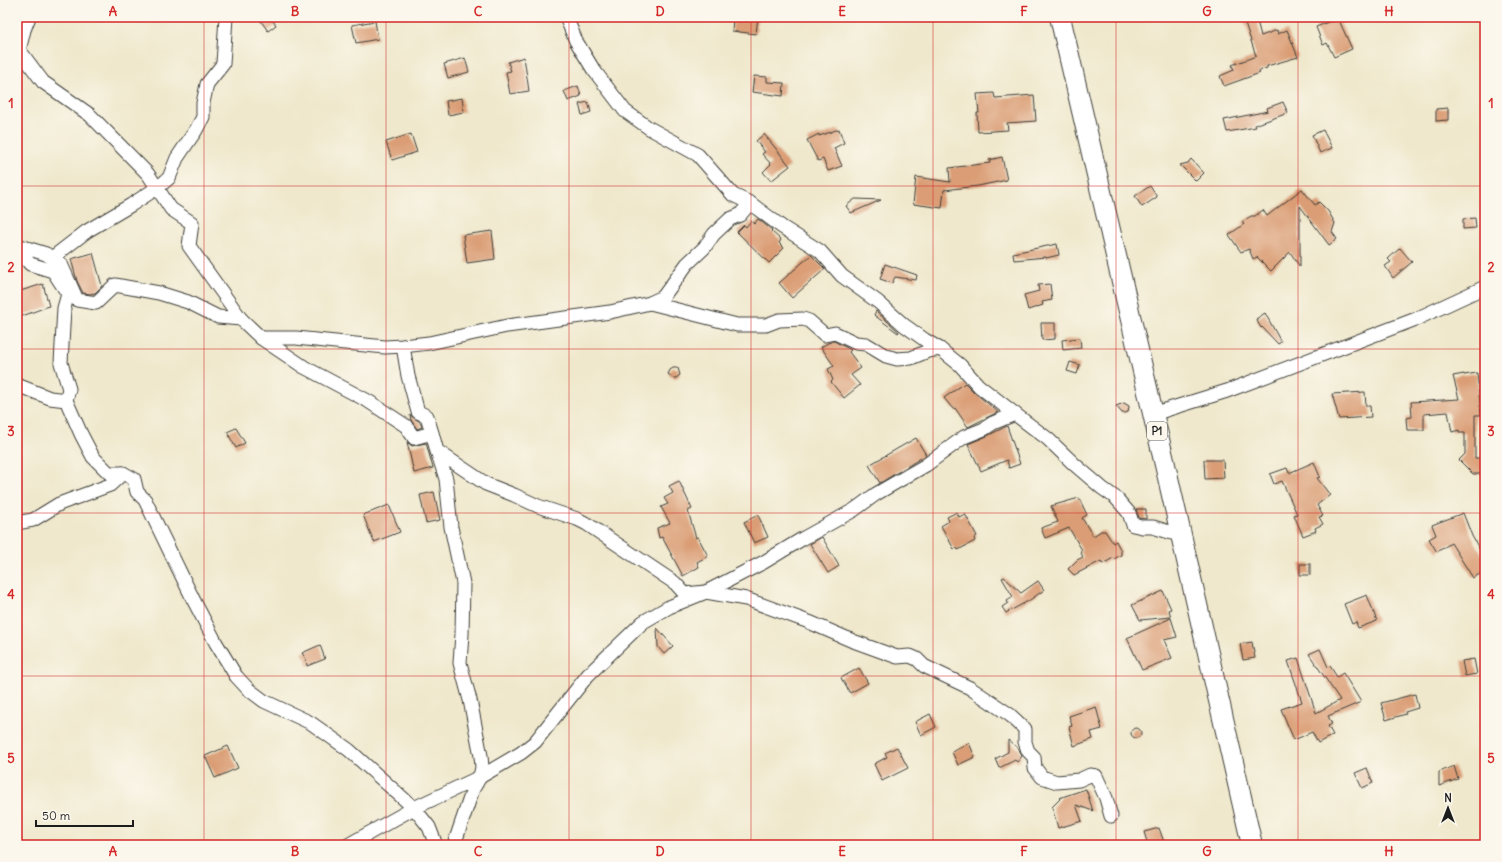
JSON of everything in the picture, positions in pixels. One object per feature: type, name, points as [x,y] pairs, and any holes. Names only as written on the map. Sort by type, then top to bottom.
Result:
[{"type":"main road","name":"P1","points":[[1060,17],[1182,536],[1252,845]]},
{"type":"street","points":[[29,17],[18,52],[43,82],[90,115],[148,174],[171,209],[192,223],[190,246],[241,319],[262,338],[304,367],[368,401],[406,426],[414,438],[432,433]]},
{"type":"street","points":[[52,258],[87,231],[157,188],[169,178],[177,158],[203,117],[203,103],[207,84],[223,64],[226,17]]},
{"type":"street","points":[[566,17],[580,47],[607,89],[624,111],[649,128],[698,155],[733,195],[750,203],[782,227],[820,251],[842,276],[878,302],[904,325],[925,340],[940,348],[960,365],[979,386],[1048,439],[1074,464],[1116,498],[1129,513],[1134,525],[1154,527],[1182,536]]},
{"type":"street","points":[[262,338],[296,338],[385,347],[403,346],[429,343],[507,326],[610,312],[650,303],[663,297],[687,264],[704,248],[714,234],[730,219],[740,215],[750,203]]},
{"type":"street","points":[[17,247],[46,254],[61,264],[77,300],[96,304],[115,285],[159,293],[188,302],[218,317],[241,319]]},
{"type":"street","points":[[17,247],[30,264],[53,271],[68,294],[64,308],[61,363],[69,390],[66,400],[81,434],[93,457],[109,473],[123,473],[134,479],[138,492],[144,500],[194,601],[216,643],[236,676],[248,689],[264,701],[311,723],[337,741],[368,767],[414,808],[429,827],[436,845]]},
{"type":"street","points":[[1153,414],[1227,391],[1416,319],[1485,287]]},
{"type":"street","points":[[650,303],[737,325],[766,325],[779,320],[803,319],[809,321],[825,335],[835,333],[856,343],[866,344],[886,356],[897,359],[912,358],[928,351],[940,348]]},
{"type":"street","points":[[403,346],[408,376],[418,412],[427,416],[446,479],[451,527],[463,583],[460,663],[470,700],[481,756],[482,768],[480,777],[473,788],[454,845]]},
{"type":"street","points":[[17,385],[50,398],[66,400]]},
{"type":"street","points":[[348,845],[414,808],[480,777],[521,753],[535,742],[588,675],[643,622],[669,607],[706,592],[764,562],[854,510],[876,494],[926,465],[964,437],[1015,414]]},
{"type":"street","points":[[437,451],[486,484],[538,506],[577,519],[587,524],[670,579],[685,594],[706,592],[753,601],[897,657],[910,656],[924,666],[970,688],[1010,715],[1025,729],[1025,742],[1028,751],[1034,757],[1035,768],[1042,777],[1057,782],[1078,780],[1090,775],[1096,776],[1106,798],[1111,816]]},
{"type":"street","points":[[17,521],[22,522],[33,520],[59,504],[110,485],[123,473]]},
{"type":"building","points":[[258,17],[270,17],[276,25],[268,31]]},
{"type":"building","points":[[733,17],[758,17],[756,34],[732,31]]},
{"type":"building","points":[[1256,17],[1261,36],[1277,30],[1278,34],[1287,30],[1298,57],[1267,66],[1267,68],[1259,71],[1260,73],[1224,86],[1220,76],[1234,70],[1232,65],[1256,56],[1244,20]]},
{"type":"building","points":[[1338,18],[1352,49],[1334,57],[1327,43],[1323,45],[1316,27]]},
{"type":"building","points":[[375,21],[378,39],[356,43],[352,25]]},
{"type":"building","points":[[524,57],[529,91],[510,94],[506,72],[511,71],[508,62]]},
{"type":"building","points":[[465,58],[469,72],[448,78],[444,64]]},
{"type":"building","points":[[754,76],[767,77],[767,82],[784,83],[783,96],[752,92]]},
{"type":"building","points":[[578,86],[581,96],[568,101],[564,91]]},
{"type":"building","points":[[994,93],[995,98],[1034,95],[1036,121],[1007,123],[1008,130],[978,132],[977,113],[979,113],[977,94]]},
{"type":"building","points":[[462,98],[464,112],[448,115],[446,101]]},
{"type":"building","points":[[588,102],[591,112],[582,115],[579,104]]},
{"type":"building","points":[[1283,102],[1288,113],[1255,125],[1256,127],[1227,132],[1224,120],[1268,111],[1267,108]]},
{"type":"building","points":[[1448,108],[1448,120],[1436,121],[1436,109]]},
{"type":"building","points":[[839,129],[844,143],[834,148],[842,166],[828,171],[823,159],[818,161],[807,140],[819,134],[819,136]]},
{"type":"building","points":[[1323,130],[1332,148],[1320,153],[1312,135]]},
{"type":"building","points":[[411,134],[417,152],[392,160],[386,142]]},
{"type":"building","points":[[764,134],[790,166],[771,181],[763,172],[771,164],[762,154],[765,152],[756,141]]},
{"type":"building","points":[[1002,157],[1007,180],[978,186],[944,190],[942,208],[913,204],[916,177],[950,182],[949,168],[990,163],[989,160]]},
{"type":"building","points":[[1191,159],[1204,173],[1196,181],[1180,165],[1188,163]]},
{"type":"building","points":[[1150,186],[1157,197],[1142,207],[1135,196]]},
{"type":"building","points":[[1302,189],[1315,205],[1319,202],[1328,211],[1335,223],[1332,232],[1337,239],[1329,245],[1300,206],[1300,267],[1290,252],[1271,271],[1257,257],[1253,259],[1249,249],[1241,252],[1229,235],[1244,224],[1242,222],[1251,216],[1255,216],[1263,210],[1267,216]]},
{"type":"building","points":[[855,199],[881,200],[851,213],[846,206]]},
{"type":"building","points":[[1475,218],[1476,228],[1463,229],[1463,219]]},
{"type":"building","points":[[758,219],[772,230],[771,231],[781,240],[779,243],[784,248],[769,263],[737,232],[744,225],[746,227],[751,221],[754,224]]},
{"type":"building","points":[[492,231],[495,259],[467,263],[463,235]]},
{"type":"building","points":[[1057,244],[1059,255],[1046,258],[1014,260],[1013,253]]},
{"type":"building","points":[[1400,248],[1412,262],[1393,278],[1385,266],[1391,262],[1388,259]]},
{"type":"building","points":[[93,253],[102,286],[95,293],[83,293],[77,281],[71,259]]},
{"type":"building","points":[[811,255],[825,269],[792,298],[779,283]]},
{"type":"building","points":[[885,264],[917,275],[916,280],[895,277],[892,283],[880,279]]},
{"type":"building","points":[[43,284],[49,306],[17,318],[17,292]]},
{"type":"building","points":[[1050,284],[1052,300],[1042,302],[1043,305],[1028,310],[1024,295],[1039,291],[1038,285]]},
{"type":"building","points":[[876,311],[899,332],[898,333],[874,315]]},
{"type":"building","points":[[1265,313],[1281,342],[1278,344],[1262,327],[1261,328],[1256,319]]},
{"type":"building","points":[[1041,323],[1055,323],[1055,339],[1042,340]]},
{"type":"building","points":[[1080,338],[1081,348],[1063,350],[1062,340]]},
{"type":"building","points":[[834,341],[851,350],[849,352],[861,368],[851,375],[860,385],[844,398],[831,382],[833,380],[828,369],[834,366],[821,347]]},
{"type":"building","points":[[1070,362],[1080,365],[1077,374],[1067,371]]},
{"type":"building","points":[[673,368],[678,368],[680,375],[676,378],[673,378],[668,374]]},
{"type":"building","points":[[1477,373],[1481,415],[1475,415],[1475,458],[1485,458],[1485,474],[1473,474],[1459,460],[1465,454],[1465,433],[1459,433],[1459,430],[1452,432],[1448,412],[1424,414],[1424,430],[1407,430],[1406,418],[1412,417],[1411,402],[1459,399],[1453,376]]},
{"type":"building","points":[[965,383],[998,412],[968,427],[955,408],[953,409],[944,398]]},
{"type":"building","points":[[1365,392],[1366,406],[1370,406],[1371,417],[1339,419],[1332,394]]},
{"type":"building","points":[[1124,403],[1129,406],[1128,412],[1122,413],[1116,406]]},
{"type":"building","points":[[410,415],[420,422],[422,427],[417,429],[411,420]]},
{"type":"building","points":[[1007,426],[1020,464],[1009,468],[1007,460],[981,471],[968,444]]},
{"type":"building","points":[[236,428],[245,443],[236,448],[227,432]]},
{"type":"building","points":[[916,438],[926,455],[880,483],[869,465]]},
{"type":"building","points":[[407,442],[412,446],[426,443],[433,468],[414,473]]},
{"type":"building","points":[[1204,460],[1223,460],[1224,478],[1205,479]]},
{"type":"building","points":[[1314,462],[1320,477],[1317,478],[1330,495],[1317,505],[1323,516],[1319,517],[1323,524],[1315,528],[1316,531],[1303,536],[1294,515],[1297,514],[1282,481],[1274,484],[1270,474],[1287,468],[1289,473]]},
{"type":"building","points":[[679,481],[692,509],[688,511],[696,538],[698,537],[708,556],[697,562],[699,567],[683,576],[662,537],[659,538],[657,528],[670,523],[661,507],[668,504],[664,498],[673,493],[669,486]]},
{"type":"building","points":[[434,492],[440,520],[426,523],[420,495]]},
{"type":"building","points":[[1079,498],[1087,515],[1082,518],[1093,536],[1101,531],[1105,531],[1113,543],[1116,541],[1121,551],[1121,555],[1103,564],[1101,561],[1074,575],[1068,569],[1077,560],[1083,557],[1080,551],[1082,550],[1069,528],[1045,538],[1041,528],[1058,522],[1051,506]]},
{"type":"building","points":[[389,505],[400,532],[374,542],[363,515]]},
{"type":"building","points":[[1136,509],[1146,509],[1146,519],[1139,518]]},
{"type":"building","points":[[957,512],[959,517],[965,514],[977,536],[974,538],[975,541],[958,550],[957,548],[954,549],[941,526],[949,521],[947,517]]},
{"type":"building","points":[[1463,513],[1472,536],[1485,559],[1485,571],[1473,578],[1451,543],[1437,552],[1429,539],[1436,535],[1432,525]]},
{"type":"building","points":[[758,515],[768,537],[754,543],[744,522]]},
{"type":"building","points":[[822,537],[839,566],[828,573],[810,544]]},
{"type":"building","points":[[1300,564],[1310,564],[1310,575],[1300,575]]},
{"type":"building","points":[[1004,577],[1021,593],[1038,581],[1044,590],[1030,600],[1006,613],[1002,607],[1013,597],[1002,578]]},
{"type":"building","points":[[1163,591],[1171,609],[1169,610],[1171,617],[1140,620],[1132,605]]},
{"type":"building","points":[[1367,595],[1377,621],[1358,628],[1356,622],[1352,624],[1344,604]]},
{"type":"building","points":[[1171,618],[1177,637],[1164,640],[1172,658],[1142,670],[1127,638]]},
{"type":"building","points":[[657,628],[673,646],[664,654],[658,647]]},
{"type":"building","points":[[1252,642],[1255,658],[1243,660],[1240,644]]},
{"type":"building","points":[[320,645],[325,659],[307,666],[306,659],[302,653]]},
{"type":"building","points":[[1320,649],[1328,667],[1330,666],[1337,677],[1343,673],[1361,702],[1328,716],[1332,724],[1328,726],[1333,735],[1318,743],[1312,732],[1294,740],[1281,709],[1302,702],[1288,661],[1298,658],[1316,713],[1340,700],[1309,654]]},
{"type":"building","points":[[1474,659],[1477,674],[1465,676],[1462,661]]},
{"type":"building","points":[[859,668],[868,683],[850,693],[841,678]]},
{"type":"building","points":[[1415,694],[1418,708],[1405,712],[1406,714],[1386,720],[1381,703]]},
{"type":"building","points":[[1096,707],[1102,729],[1091,732],[1093,739],[1074,746],[1069,727],[1072,726],[1069,716]]},
{"type":"building","points":[[930,714],[936,727],[921,735],[915,722]]},
{"type":"building","points":[[1134,728],[1138,728],[1140,729],[1140,737],[1134,738],[1131,735],[1131,731]]},
{"type":"building","points":[[1008,740],[1019,749],[1022,756],[1017,762],[1015,760],[999,768],[995,759],[1008,752]]},
{"type":"building","points":[[969,743],[975,757],[958,765],[952,752]]},
{"type":"building","points":[[228,746],[238,768],[215,778],[205,756]]},
{"type":"building","points":[[897,747],[908,768],[882,781],[874,764],[887,757],[885,753]]},
{"type":"building","points":[[1454,766],[1458,779],[1439,786],[1439,772]]},
{"type":"building","points":[[1367,768],[1373,783],[1362,788],[1355,773]]},
{"type":"building","points":[[1086,789],[1093,811],[1076,805],[1082,821],[1058,828],[1052,807],[1060,799],[1059,798]]},
{"type":"building","points":[[1159,828],[1165,845],[1148,845],[1144,832]]}]
